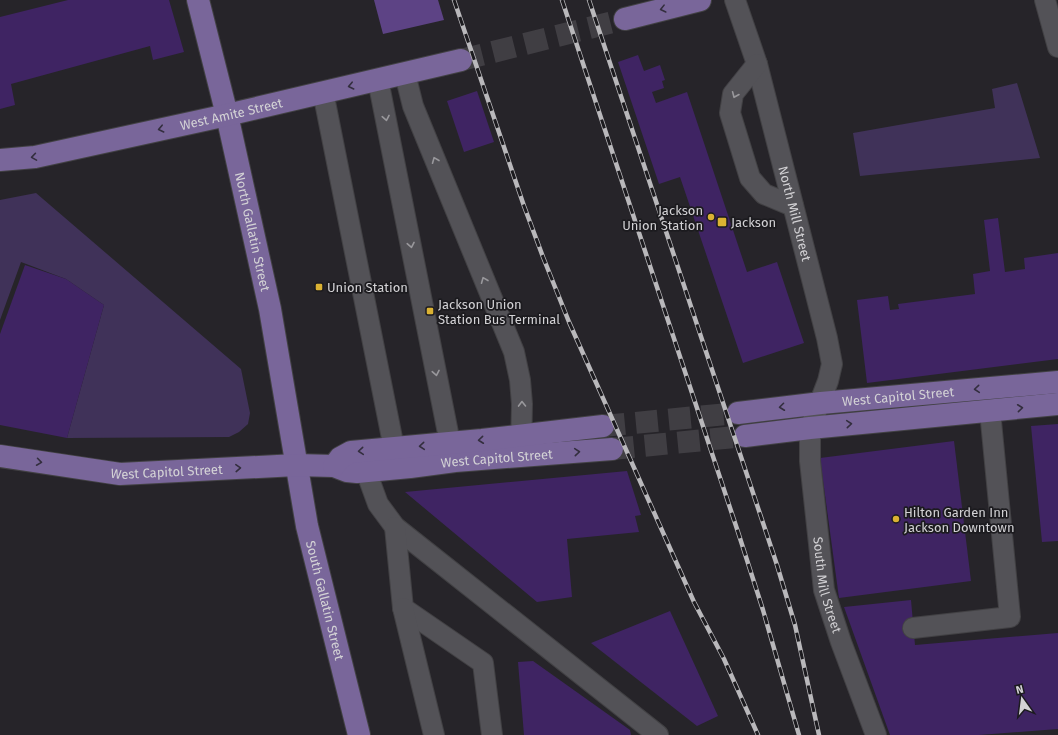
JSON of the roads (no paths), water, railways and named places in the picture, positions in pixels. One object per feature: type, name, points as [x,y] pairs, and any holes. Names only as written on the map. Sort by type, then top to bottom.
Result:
[{"type":"main road","name":"North Gallatin Street","points":[[198,0],[227,115],[270,309],[296,465]]},
{"type":"main road","points":[[625,19],[700,0]]},
{"type":"main road","name":"West Amite Street","points":[[0,160],[35,157],[227,115],[461,60]]},
{"type":"main road","name":"West Capitol Street","points":[[738,413],[821,403],[1058,382]]},
{"type":"main road","name":"West Capitol Street","points":[[745,436],[810,428],[1058,404]]},
{"type":"main road","name":"West Capitol Street","points":[[334,466],[340,458],[351,452],[450,443],[603,426]]},
{"type":"main road","name":"West Capitol Street","points":[[0,456],[120,474],[296,465],[334,466],[347,471],[366,471],[455,461],[612,449]]},
{"type":"main road","name":"South Gallatin Street","points":[[296,465],[308,526],[359,735]]},
{"type":"street","name":"North Mill Street","points":[[735,0],[757,64],[827,338],[832,364],[821,403],[810,428]]},
{"type":"street","points":[[1045,0],[1058,47]]},
{"type":"street","points":[[757,64],[733,94],[730,113],[750,178],[764,194],[793,206]]},
{"type":"street","points":[[405,74],[413,106],[514,352],[520,380],[522,404],[521,457]]},
{"type":"street","points":[[378,80],[450,443]]},
{"type":"street","points":[[323,92],[394,448]]},
{"type":"street","points":[[913,628],[1010,617],[990,411]]},
{"type":"street","name":"South Mill Street","points":[[810,428],[810,461],[824,590],[848,640],[876,735]]},
{"type":"street","points":[[366,471],[378,504],[395,527],[658,735]]},
{"type":"street","points":[[395,527],[403,608],[434,735]]},
{"type":"street","points":[[403,608],[483,663],[492,735]]},
{"type":"tunnel","points":[[461,60],[625,19]]},
{"type":"tunnel","points":[[603,426],[738,413]]},
{"type":"tunnel","points":[[612,449],[745,436]]},
{"type":"railway","points":[[454,0],[524,206],[569,322],[694,602],[724,659],[758,735]]},
{"type":"railway","points":[[562,0],[738,532],[763,610],[799,735]]},
{"type":"railway","points":[[589,0],[777,565],[795,625],[819,735]]},
{"type":"place","name":"Jackson Union Station","points":[[711,217]]},
{"type":"place","name":"Jackson","points":[[722,222]]},
{"type":"place","name":"Union Station","points":[[319,287]]},
{"type":"place","name":"Jackson Union Station Bus Terminal","points":[[430,311]]},
{"type":"place","name":"Hilton Garden Inn Jackson Downtown","points":[[896,519]]}]
